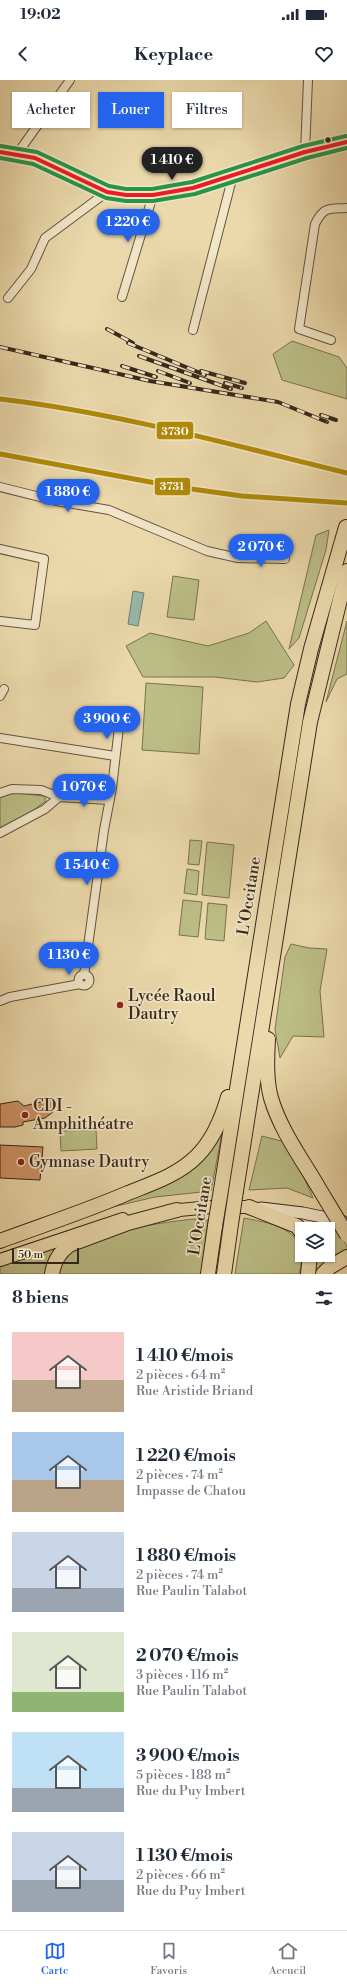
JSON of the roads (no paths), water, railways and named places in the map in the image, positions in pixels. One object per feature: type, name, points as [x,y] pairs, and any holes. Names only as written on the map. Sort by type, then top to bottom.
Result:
[{"type":"highway","name":"L'Occitane","points":[[208,1274],[298,704],[311,649],[346,527]]},
{"type":"highway","name":"L'Occitane","points":[[224,1274],[310,722],[347,570]]},
{"type":"highway","points":[[270,975],[267,1055],[271,1097],[279,1120],[347,1235]]},
{"type":"highway","points":[[0,1241],[108,1202],[170,1176],[190,1162],[203,1149],[220,1120],[247,1023]]},
{"type":"highway","points":[[249,1207],[295,1225]]},
{"type":"highway","points":[[52,1274],[61,1251],[69,1245],[128,1223],[177,1210]]},
{"type":"highway","points":[[323,1274],[330,1267],[347,1257]]},
{"type":"highway","points":[[308,1274],[309,1262]]},
{"type":"main road","points":[[0,1260],[106,1223],[142,1214],[177,1210],[249,1207]]},
{"type":"street","points":[[17,154],[70,80]]},
{"type":"street","points":[[305,152],[308,80]]},
{"type":"street","points":[[0,152],[17,154],[43,161],[107,192],[126,195],[153,195],[181,191],[305,152],[347,142]]},
{"type":"street","points":[[193,330],[231,183],[231,176]]},
{"type":"street","points":[[8,298],[31,269],[45,238],[107,192]]},
{"type":"street","points":[[122,297],[153,195]]},
{"type":"street","points":[[330,340],[299,329],[315,224],[321,212],[327,209],[347,208]]},
{"type":"street","points":[[0,487],[56,501],[109,510],[207,551],[238,558],[285,559]]},
{"type":"street","points":[[0,549],[44,558],[35,625],[0,621]]},
{"type":"street","points":[[0,1001],[10,996],[80,984],[80,977],[84,975],[112,788],[119,727]]},
{"type":"street","points":[[0,738],[115,756]]},
{"type":"street","points":[[0,793],[12,789],[41,790],[59,797],[109,800]]},
{"type":"street","points":[[0,833],[44,810],[59,797]]},
{"type":"street","points":[[249,1207],[303,1213],[347,1222]]},
{"type":"railway","points":[[107,329],[133,343]]},
{"type":"railway","points":[[128,343],[205,375]]},
{"type":"railway","points":[[0,347],[150,381],[278,402],[327,422]]},
{"type":"railway","points":[[139,356],[231,389]]},
{"type":"railway","points":[[122,366],[156,377]]},
{"type":"railway","points":[[158,371],[190,383]]},
{"type":"railway","points":[[201,371],[245,383]]},
{"type":"railway","points":[[225,383],[242,388]]},
{"type":"railway","points":[[321,415],[336,420]]},
{"type":"place","name":"Lycée Raoul Dautry","points":[[120,1005]]},
{"type":"place","name":"CDI - Amphithéatre","points":[[25,1115]]},
{"type":"place","name":"Gymnase Dautry","points":[[21,1162]]}]
